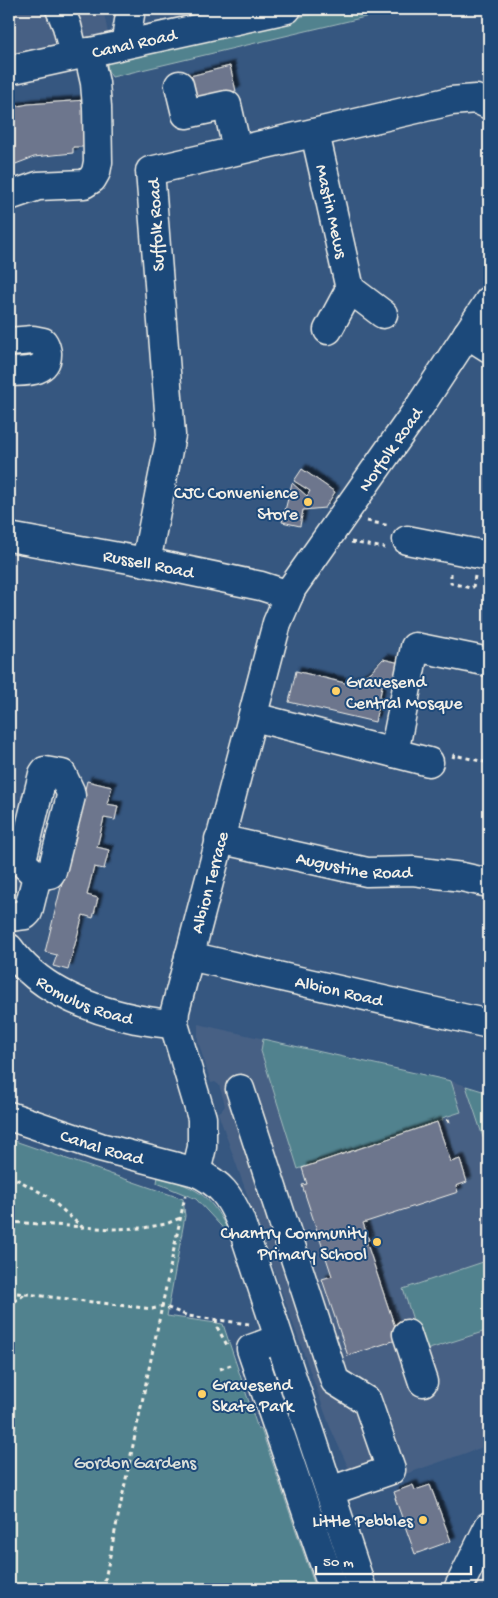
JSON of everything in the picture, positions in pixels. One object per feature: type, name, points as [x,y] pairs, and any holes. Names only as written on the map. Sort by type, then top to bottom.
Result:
[{"type":"street","points":[[9,196],[38,186],[84,184],[92,179],[96,172],[98,162],[95,83],[60,9]]},
{"type":"street","points":[[129,43],[127,33],[131,9]]},
{"type":"street","name":"Canal Road","points":[[9,70],[287,9]]},
{"type":"street","points":[[179,85],[186,114],[227,106],[237,150]]},
{"type":"street","name":"Suffolk Road","points":[[146,562],[171,435],[150,171],[452,101],[476,99],[489,105]]},
{"type":"street","name":"Mastin Mews","points":[[315,133],[350,289]]},
{"type":"street","points":[[328,330],[350,289],[383,314]]},
{"type":"street","name":"Norfolk Road","points":[[289,595],[420,406],[478,341],[489,301]]},
{"type":"street","points":[[9,342],[33,340],[43,342],[46,347],[47,358],[44,365],[37,370],[9,372]]},
{"type":"street","name":"Russell Road","points":[[9,536],[261,586],[289,595]]},
{"type":"street","points":[[406,540],[489,556]]},
{"type":"street","name":"Albion Terrace","points":[[190,1184],[202,1147],[202,1118],[174,1024],[175,1011],[219,839],[254,717],[274,632],[289,595]]},
{"type":"street","points":[[410,757],[415,647],[489,662]]},
{"type":"street","points":[[254,717],[410,757]]},
{"type":"street","points":[[410,757],[414,728]]},
{"type":"street","name":"Augustine Road","points":[[219,839],[368,872],[412,871],[462,877],[489,884]]},
{"type":"street","points":[[9,917],[25,915],[28,912],[37,876]]},
{"type":"street","name":"Romulus Road","points":[[9,948],[32,974],[72,999],[105,1012],[161,1024],[174,1024]]},
{"type":"street","name":"Albion Road","points":[[189,956],[489,1024]]},
{"type":"street","points":[[240,1089],[335,1381],[367,1401],[391,1470],[330,1491]]},
{"type":"street","name":"Canal Road","points":[[9,1116],[100,1147],[190,1184],[210,1179],[222,1188],[235,1208],[362,1589]]},
{"type":"street","points":[[407,1334],[423,1382]]},
{"type":"street","points":[[278,1339],[250,1335],[333,1589]]},
{"type":"street","points":[[458,1589],[489,1526]]},
{"type":"path","points":[[410,757],[450,767],[454,755],[489,762]]},
{"type":"path","points":[[448,1119],[450,1126]]},
{"type":"path","points":[[9,1175],[47,1196],[84,1228]]},
{"type":"path","points":[[103,1589],[180,1218],[190,1184]]},
{"type":"path","points":[[9,1222],[84,1228],[143,1228],[166,1224],[180,1218]]},
{"type":"path","points":[[9,1292],[152,1309],[163,1306],[188,1316],[250,1335]]},
{"type":"path","points":[[9,1308],[25,1294]]},
{"type":"shaded area","points":[[9,9],[103,9],[108,33],[9,55]]},
{"type":"shaded area","name":"Chantry Community Primary School","points":[[198,1024],[451,1081],[489,1093],[489,1445],[374,1485],[349,1469],[330,1427],[218,1113],[225,1106],[224,1101],[219,1085],[215,1082],[211,1083],[198,1041]]},
{"type":"green space","points":[[336,9],[399,9],[112,77],[108,71],[107,62],[126,55]]},
{"type":"green space","points":[[263,1039],[451,1081],[461,1112],[442,1118],[443,1120],[298,1169],[261,1051]]},
{"type":"green space","points":[[466,1086],[489,1093],[489,1155]]},
{"type":"green space","name":"Gordon Gardens","points":[[9,1139],[183,1199],[185,1216],[167,1316],[223,1324],[258,1429],[261,1429],[316,1589],[9,1589]]},
{"type":"green space","points":[[158,1176],[185,1185],[204,1196],[218,1212],[232,1238],[196,1199],[157,1183]]},
{"type":"green space","points":[[489,1260],[489,1330],[423,1351],[403,1289]]},
{"type":"building","points":[[230,66],[236,91],[188,102],[182,78]]},
{"type":"building","points":[[86,100],[84,147],[73,147],[73,153],[34,157],[13,165],[11,157],[9,158],[9,108],[28,104]]},
{"type":"building","name":"CJC Convenience Store","points":[[302,469],[335,492],[325,508],[303,510],[300,526],[282,522],[292,483],[307,496],[310,491],[294,481]]},
{"type":"building","name":"Gravesend Central Mosque","points":[[383,659],[413,666],[408,687],[383,681],[375,722],[289,702],[296,671],[345,683],[371,672]]},
{"type":"building","points":[[87,781],[112,787],[107,804],[118,806],[115,820],[104,818],[97,847],[109,850],[104,869],[94,867],[87,895],[98,898],[93,918],[83,915],[68,970],[53,966],[57,955],[45,952]]},
{"type":"building","points":[[437,1122],[451,1162],[460,1159],[467,1182],[456,1186],[458,1192],[363,1223],[369,1240],[366,1241],[399,1339],[348,1356],[322,1279],[332,1276],[302,1185],[307,1184],[302,1168]]},
{"type":"building","name":"Little Pebbles","points":[[413,1485],[415,1490],[430,1485],[451,1541],[415,1554],[394,1492]]},
{"type":"place","name":"CJC Convenience Store","points":[[308,502]]},
{"type":"place","name":"Gravesend Central Mosque","points":[[336,691]]},
{"type":"place","name":"Chantry Community Primary School","points":[[377,1242]]},
{"type":"place","name":"Gravesend Skate Park","points":[[202,1394]]},
{"type":"place","name":"Little Pebbles","points":[[423,1520]]}]
